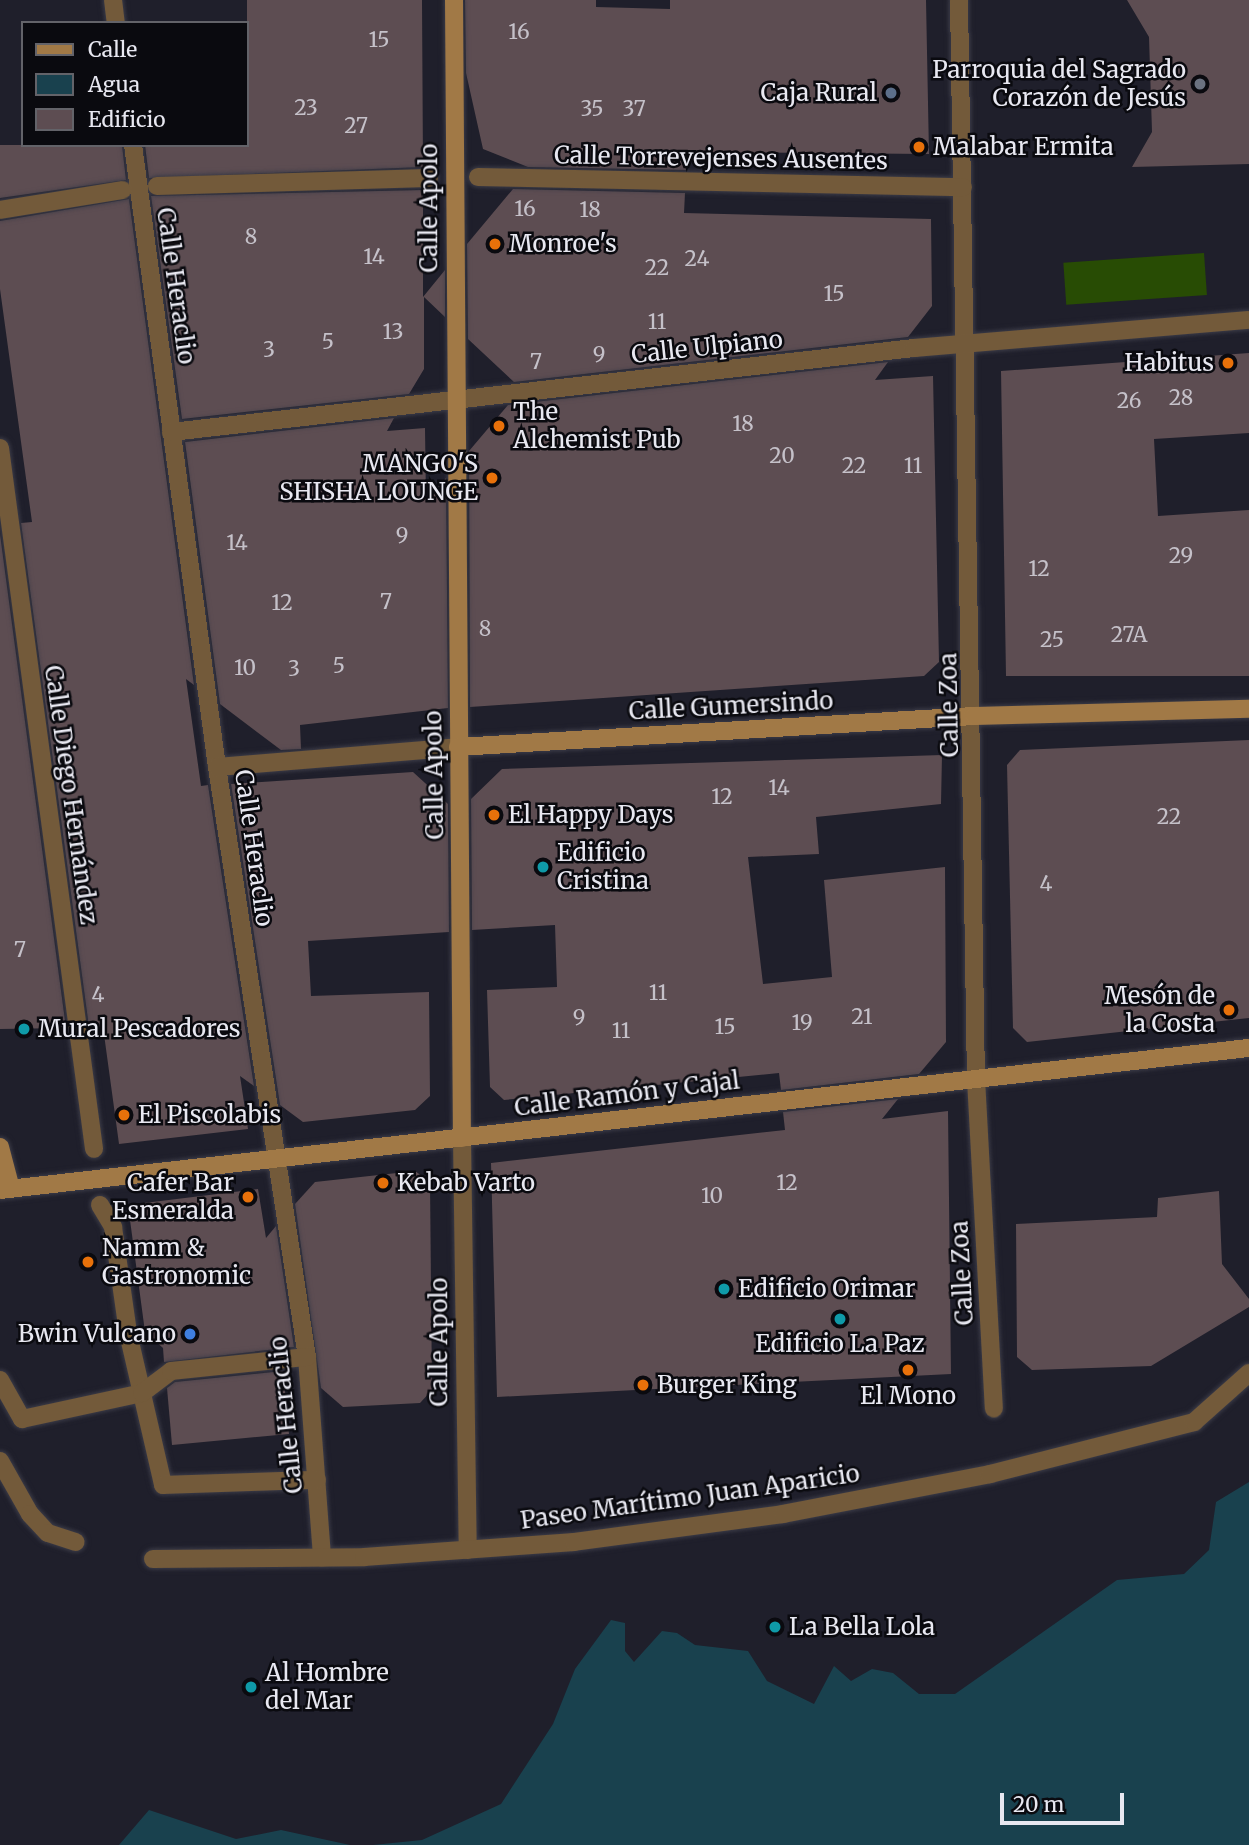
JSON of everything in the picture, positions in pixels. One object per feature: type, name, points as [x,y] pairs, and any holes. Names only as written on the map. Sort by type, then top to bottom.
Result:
[{"type":"street","points":[[113,0],[116,21]]},
{"type":"street","name":"Calle Apolo","points":[[454,0],[458,747],[468,1550]]},
{"type":"street","name":"Calle Zoa","points":[[960,0],[974,716],[976,1079],[994,1409]]},
{"type":"street","name":"Calle Heraclio","points":[[132,147],[217,767],[307,1357],[322,1557]]},
{"type":"street","name":"Calle Torrevejenses Ausentes","points":[[478,177],[963,187]]},
{"type":"street","points":[[157,186],[429,178]]},
{"type":"street","points":[[0,210],[122,190]]},
{"type":"street","name":"Calle Ulpiano","points":[[171,432],[965,343],[1249,320]]},
{"type":"street","name":"Calle Diego Hernández","points":[[0,448],[94,1149]]},
{"type":"street","name":"Calle Gumersindo","points":[[217,767],[458,747],[974,716],[1249,709]]},
{"type":"street","name":"Calle Ramón y Cajal","points":[[5,1190],[1249,1048]]},
{"type":"street","points":[[0,1147],[5,1190]]},
{"type":"street","points":[[100,1205],[113,1227],[142,1393],[163,1485],[317,1480]]},
{"type":"street","points":[[0,1380],[22,1419],[142,1393],[172,1371],[307,1357]]},
{"type":"street","name":"Paseo Marítimo Juan Aparicio","points":[[153,1559],[322,1557],[468,1550],[574,1542],[783,1514],[990,1474],[1194,1422],[1249,1373]]},
{"type":"street","points":[[0,1461],[30,1514],[48,1533],[76,1542]]},
{"type":"green space","points":[[1204,253],[1207,295],[1066,305],[1063,263]]},
{"type":"water","points":[[1249,1482],[1249,1845],[373,1845],[422,1840],[501,1804],[553,1724],[575,1669],[611,1620],[625,1623],[625,1651],[634,1662],[662,1631],[677,1633],[695,1645],[748,1651],[767,1681],[814,1704],[834,1666],[851,1681],[872,1669],[893,1673],[919,1694],[955,1694],[1117,1580],[1184,1574],[1209,1550],[1216,1502]]},
{"type":"water","points":[[149,1810],[236,1839],[281,1830],[350,1845],[119,1845]]},
{"type":"building","points":[[247,0],[422,0],[423,167],[149,178],[145,147],[248,147]]},
{"type":"building","points":[[465,0],[596,0],[596,7],[670,9],[670,0],[926,0],[929,154],[687,152],[686,170],[528,167],[483,149],[466,73]]},
{"type":"building","name":"Parroquia del Sagrado Corazón de Jesús","points":[[1127,0],[1249,0],[1249,164],[1132,167],[1152,132],[1149,37]]},
{"type":"building","points":[[0,145],[122,147],[126,180],[0,198]]},
{"type":"building","points":[[513,189],[685,193],[684,213],[931,219],[932,306],[908,337],[514,382],[468,339],[467,244]]},
{"type":"building","points":[[423,190],[423,297],[445,270],[445,317],[424,297],[424,369],[409,394],[182,419],[151,196]]},
{"type":"building","points":[[129,199],[194,685],[186,679],[201,786],[208,785],[254,1086],[240,1076],[248,1129],[119,1144],[103,1027],[89,1027],[21,523],[32,522],[0,289],[0,221]]},
{"type":"building","points":[[1249,353],[1249,433],[1154,439],[1158,516],[1249,510],[1249,676],[1006,676],[1001,371]]},
{"type":"building","points":[[888,362],[875,380],[933,376],[939,662],[924,676],[470,707],[469,451],[508,405]]},
{"type":"building","points":[[394,418],[387,431],[425,428],[426,501],[446,478],[448,708],[300,725],[301,749],[281,750],[220,704],[185,442]]},
{"type":"building","points":[[0,534],[66,1028],[0,1029]]},
{"type":"building","points":[[1249,740],[1249,1018],[1027,1042],[1013,1028],[1007,765],[1020,750]]},
{"type":"building","points":[[942,755],[941,804],[816,817],[819,854],[748,857],[763,984],[832,977],[824,880],[945,867],[946,1042],[919,1074],[781,1090],[779,1073],[504,1100],[490,1087],[487,990],[557,987],[555,925],[472,930],[471,799],[502,769]]},
{"type":"building","points":[[413,772],[448,804],[449,932],[308,941],[311,996],[429,992],[430,1096],[415,1110],[303,1122],[280,1105],[231,784]]},
{"type":"building","points":[[898,1099],[882,1119],[948,1111],[951,1374],[497,1397],[491,1163],[785,1130],[783,1112]]},
{"type":"building","points":[[415,1171],[430,1182],[432,1390],[420,1403],[343,1407],[321,1388],[295,1204],[315,1182]]},
{"type":"building","points":[[258,1189],[266,1238],[276,1226],[294,1347],[164,1362],[163,1348],[145,1332],[128,1205]]},
{"type":"building","points":[[1219,1191],[1222,1264],[1249,1299],[1249,1307],[1151,1366],[1032,1370],[1017,1357],[1016,1224],[1157,1217],[1158,1198]]},
{"type":"building","points":[[283,1371],[289,1434],[172,1445],[167,1388],[175,1382]]},
{"type":"place","name":"Parroquia del Sagrado Corazón de Jesús","points":[[1200,84]]},
{"type":"place","name":"Caja Rural","points":[[891,93]]},
{"type":"place","name":"Malabar Ermita","points":[[919,147]]},
{"type":"place","name":"Monroe's","points":[[495,244]]},
{"type":"place","name":"Habitus","points":[[1228,363]]},
{"type":"place","name":"The Alchemist Pub","points":[[499,426]]},
{"type":"place","name":"MANGO'S SHISHA LOUNGE","points":[[492,478]]},
{"type":"place","name":"El Happy Days","points":[[494,815]]},
{"type":"place","name":"Edificio Cristina","points":[[543,867]]},
{"type":"place","name":"Mesón de la Costa","points":[[1229,1010]]},
{"type":"place","name":"Mural Pescadores","points":[[24,1029]]},
{"type":"place","name":"El Piscolabis","points":[[124,1115]]},
{"type":"place","name":"Kebab Varto","points":[[383,1183]]},
{"type":"place","name":"Cafer Bar Esmeralda","points":[[248,1197]]},
{"type":"place","name":"Namm & Gastronomic","points":[[88,1262]]},
{"type":"place","name":"Edificio Orimar","points":[[724,1289]]},
{"type":"place","name":"Edificio La Paz","points":[[840,1319]]},
{"type":"place","name":"Bwin Vulcano","points":[[190,1334]]},
{"type":"place","name":"El Mono","points":[[908,1370]]},
{"type":"place","name":"Burger King","points":[[643,1385]]},
{"type":"place","name":"La Bella Lola","points":[[775,1627]]},
{"type":"place","name":"Al Hombre del Mar","points":[[251,1687]]}]
